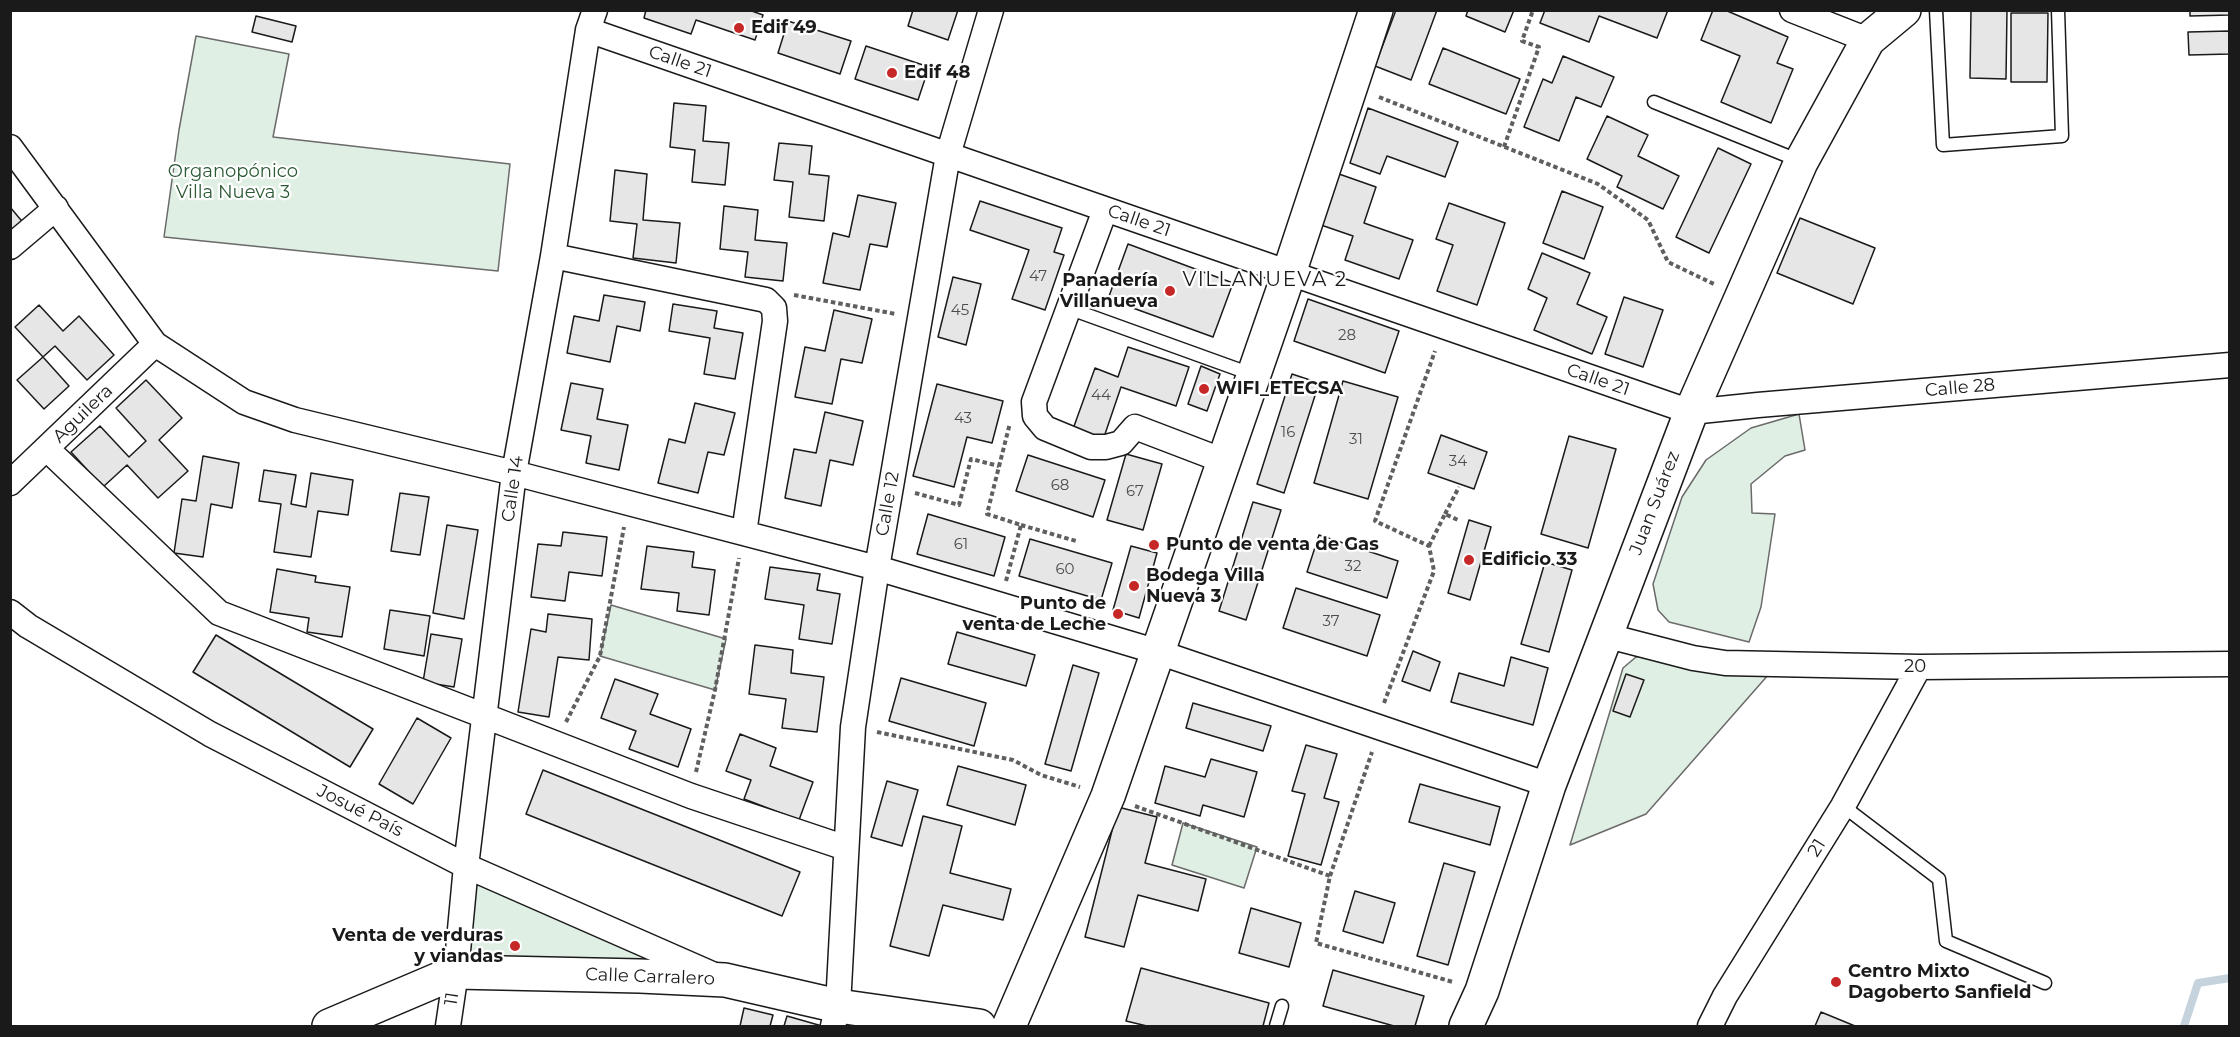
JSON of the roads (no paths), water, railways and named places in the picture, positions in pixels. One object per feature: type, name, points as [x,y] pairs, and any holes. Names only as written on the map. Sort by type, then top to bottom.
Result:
[{"type":"street","name":"Calle 12","points":[[835,1016],[853,727],[877,568],[948,155],[991,10]]},
{"type":"street","points":[[1009,1026],[1108,796],[1289,273],[1376,10]]},
{"type":"street","points":[[1792,10],[1868,40]]},
{"type":"street","name":"Juan Suárez","points":[[1466,1026],[1482,991],[1549,785],[1690,412],[1801,162],[1868,40],[1904,10]]},
{"type":"street","name":"Calle 21","points":[[591,20],[948,155],[1690,412]]},
{"type":"street","name":"Calle 14","points":[[456,972],[466,866],[514,473],[553,256],[591,20]]},
{"type":"street","points":[[10,147],[154,344],[244,402],[295,420],[514,473],[877,568],[1158,652],[1549,785]]},
{"type":"street","points":[[10,247],[56,208]]},
{"type":"street","points":[[1105,210],[1034,402],[1035,416],[1045,428],[1091,447],[1106,447],[1121,443],[1135,427],[1224,461]]},
{"type":"street","points":[[553,256],[766,300],[774,308],[775,321],[744,533]]},
{"type":"street","name":"Aguilera","points":[[10,483],[154,344]]},
{"type":"street","name":"Calle 28","points":[[1690,412],[2229,365]]},
{"type":"street","points":[[47,449],[219,613],[691,796],[846,848]]},
{"type":"street","name":"Josué País","points":[[10,612],[28,626],[210,734],[466,866],[725,980]]},
{"type":"street","name":"20","points":[[1604,635],[1693,658],[1725,663],[1919,667],[2229,664]]},
{"type":"street","name":"21","points":[[1710,1026],[1725,996],[1843,806],[1919,667]]},
{"type":"street","name":"Calle Carralero","points":[[328,1026],[456,972],[725,980],[835,1016],[979,1026]]},
{"type":"street","name":"11","points":[[448,1026],[456,972]]},
{"type":"lane","points":[[1936,10],[1943,145],[2062,136],[2058,10]]},
{"type":"lane","points":[[1654,102],[1801,162]]},
{"type":"lane","points":[[1068,308],[1252,375]]},
{"type":"lane","points":[[1843,806],[1939,879],[1946,941],[2045,983]]},
{"type":"lane","points":[[1276,1026],[1282,1006]]},
{"type":"waterway","points":[[2184,1026],[2198,983],[2230,978]]},
{"type":"place","name":"Edif 49","points":[[739,28]]},
{"type":"place","name":"Edif 48","points":[[892,73]]},
{"type":"place","name":"Panadería Villanueva","points":[[1170,291]]},
{"type":"place","name":"WIFI_ETECSA","points":[[1204,389]]},
{"type":"place","name":"Punto de venta de Gas","points":[[1154,545]]},
{"type":"place","name":"Edificio 33","points":[[1469,560]]},
{"type":"place","name":"Bodega Villa Nueva 3","points":[[1134,586]]},
{"type":"place","name":"Punto de venta de Leche","points":[[1118,614]]},
{"type":"place","name":"Venta de verduras y viandas","points":[[515,946]]},
{"type":"place","name":"Centro Mixto Dagoberto Sanfield","points":[[1836,982]]},
{"type":"district","name":"VILLANUEVA 2","points":[[1265,280]]},
{"type":"park label","name":"Organopónico Villa Nueva 3","points":[[233,182]]}]
